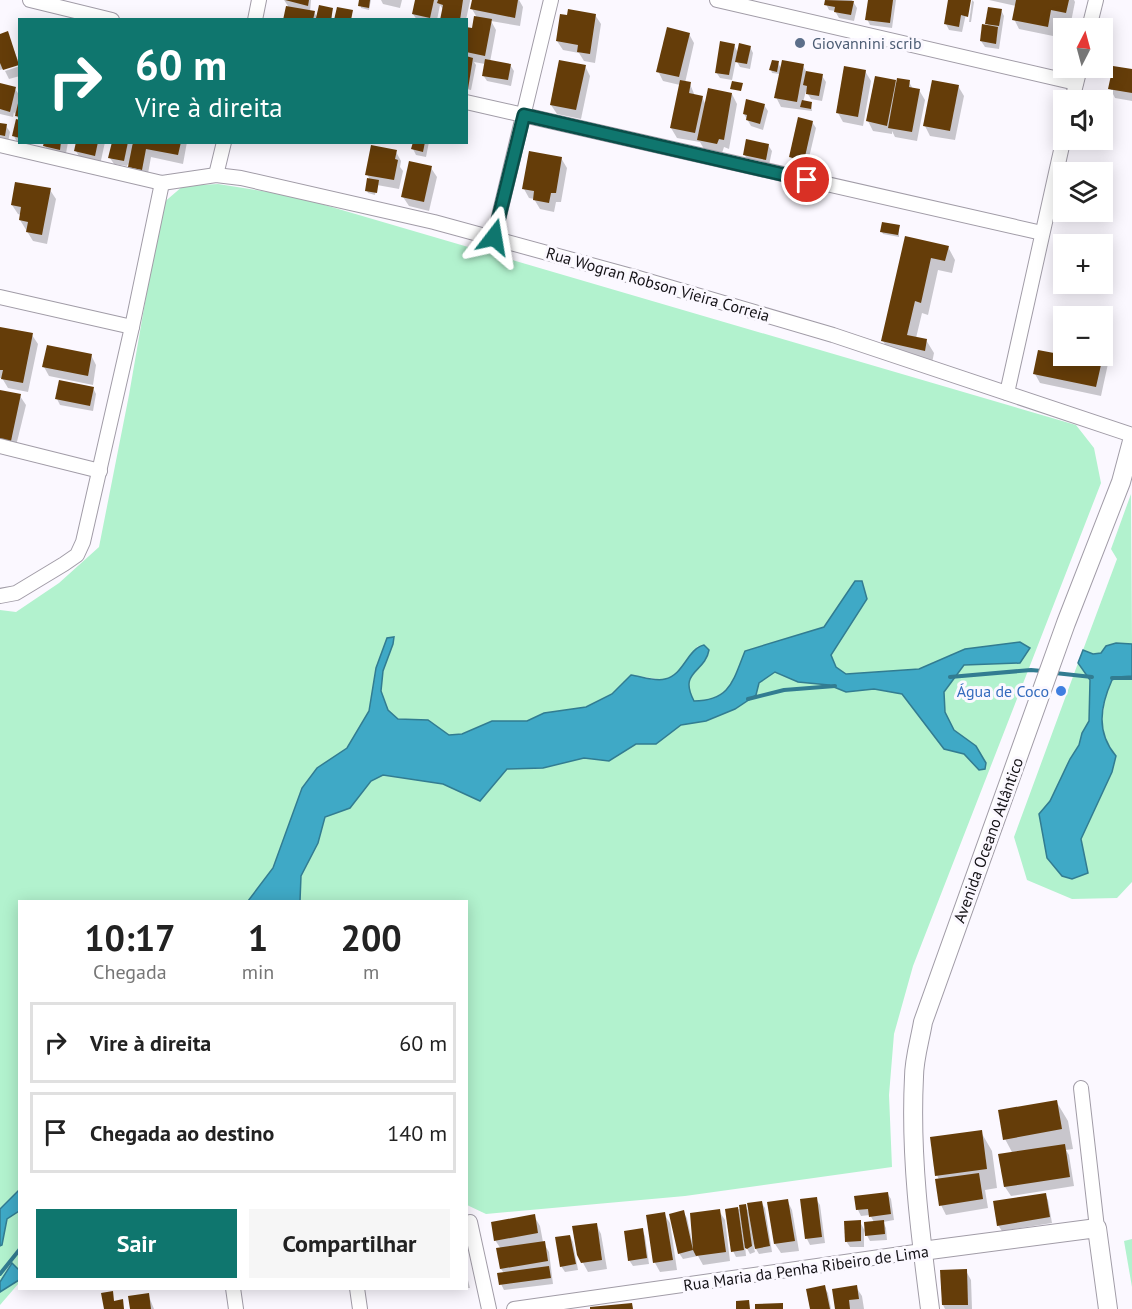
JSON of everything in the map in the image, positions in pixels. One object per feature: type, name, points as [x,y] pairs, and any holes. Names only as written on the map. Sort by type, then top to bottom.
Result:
[{"type":"main road","name":"Avenida Oceano Atlântico","points":[[930,1309],[916,1191],[913,1132],[914,1074],[923,1022],[1066,623],[1121,482],[1132,441]]},
{"type":"main road","name":"Rua Maria da Penha Ribeiro de Lima","points":[[922,1251],[1097,1228]]},
{"type":"main road","points":[[1097,1228],[1108,1309]]},
{"type":"street","points":[[30,0],[104,18]]},
{"type":"street","points":[[255,18],[259,0]]},
{"type":"street","points":[[494,237],[551,0]]},
{"type":"street","points":[[717,0],[1076,83]]},
{"type":"street","points":[[1092,18],[1096,0]]},
{"type":"street","points":[[1074,90],[1077,78]]},
{"type":"street","points":[[468,102],[1041,233]]},
{"type":"street","points":[[216,175],[224,144]]},
{"type":"street","name":"Rua Wogran Robson Vieira Correia","points":[[0,145],[162,183],[216,175],[241,178],[494,237],[832,335],[1132,435]]},
{"type":"street","points":[[1007,393],[1061,150]]},
{"type":"street","points":[[0,596],[16,593],[77,555],[83,542],[162,183]]},
{"type":"street","points":[[0,297],[132,327]]},
{"type":"street","points":[[0,446],[100,471]]},
{"type":"street","points":[[1081,1088],[1097,1228]]},
{"type":"street","points":[[470,1222],[489,1309]]},
{"type":"street","name":"Rua Maria da Penha Ribeiro de Lima","points":[[514,1309],[922,1251]]},
{"type":"street","points":[[233,1290],[236,1309]]},
{"type":"street","points":[[357,1290],[360,1309]]},
{"type":"green space","points":[[218,184],[294,196],[1076,425],[1094,448],[1101,483],[913,966],[894,1034],[889,1095],[892,1167],[685,1196],[486,1214],[468,1205],[468,900],[300,900],[301,876],[318,843],[325,817],[350,808],[371,781],[383,775],[443,784],[480,800],[507,769],[543,768],[584,758],[609,760],[636,744],[656,744],[681,725],[706,721],[775,672],[798,682],[829,685],[846,692],[874,689],[902,694],[944,748],[964,754],[979,770],[976,746],[954,730],[945,712],[944,692],[964,665],[1020,663],[966,649],[919,669],[846,674],[836,667],[831,655],[867,599],[862,581],[856,581],[824,627],[745,651],[732,685],[712,701],[694,701],[689,687],[691,677],[708,656],[698,646],[677,673],[664,680],[631,675],[612,694],[586,707],[544,713],[527,721],[492,721],[462,734],[449,735],[428,720],[398,719],[388,710],[381,691],[383,671],[393,644],[376,668],[369,711],[347,748],[317,768],[302,788],[273,868],[249,900],[18,900],[18,1191],[0,1209],[0,610],[16,612],[59,583],[99,547],[129,395],[162,204],[183,186]]},
{"type":"green space","points":[[1131,494],[1132,644],[1115,644],[1107,647],[1101,653],[1093,654],[1083,650],[1117,559],[1111,549]]},
{"type":"green space","points":[[1078,663],[1090,680],[1089,721],[1050,801],[1039,814],[1047,858],[1063,876],[1087,873],[1081,839],[1112,772],[1101,728],[1105,698],[1111,680],[1132,676],[1132,882],[1117,898],[1072,899],[1027,880],[1014,837]]},
{"type":"green space","points":[[18,1212],[18,1269],[11,1263],[0,1282],[0,1246],[7,1219]]},
{"type":"green space","points":[[1132,1239],[1132,1287],[1124,1241]]},
{"type":"green space","points":[[18,1281],[18,1284],[0,1305],[0,1292]]},
{"type":"water","points":[[855,581],[862,581],[867,599],[831,655],[836,667],[846,674],[919,669],[965,649],[1020,642],[1030,648],[1020,663],[964,665],[944,692],[945,712],[954,730],[976,746],[986,763],[985,769],[979,770],[964,754],[944,749],[902,694],[874,689],[846,692],[829,685],[798,682],[775,672],[759,683],[756,695],[735,709],[706,721],[681,725],[656,744],[636,744],[609,761],[584,758],[543,768],[507,769],[480,801],[443,784],[383,775],[371,781],[350,808],[325,817],[318,843],[301,876],[300,900],[249,900],[273,868],[302,788],[317,768],[347,748],[369,711],[376,668],[387,638],[394,637],[383,671],[381,691],[388,710],[398,719],[428,720],[449,735],[462,734],[492,721],[527,721],[544,713],[586,707],[612,694],[631,675],[661,680],[671,677],[677,673],[693,651],[704,645],[709,650],[707,658],[694,673],[689,684],[694,701],[706,700],[723,693],[728,687],[745,651],[824,627]]},
{"type":"water","points":[[1116,643],[1132,644],[1132,676],[1112,680],[1105,700],[1103,729],[1105,738],[1116,756],[1112,772],[1081,839],[1088,873],[1072,879],[1062,876],[1047,858],[1039,814],[1050,801],[1089,721],[1090,680],[1078,663],[1083,650],[1093,654],[1101,653],[1106,646]]},
{"type":"water","points":[[18,1191],[18,1212],[7,1219],[0,1246],[0,1209]]},
{"type":"water","points":[[12,1263],[18,1269],[18,1281],[0,1292],[0,1282]]},
{"type":"building","points":[[285,0],[309,0],[308,6]]},
{"type":"building","points":[[359,0],[370,0],[369,8],[358,6]]},
{"type":"building","points":[[415,0],[434,0],[430,18],[412,14]]},
{"type":"building","points":[[438,0],[463,0],[460,18],[440,18],[443,5],[437,3]]},
{"type":"building","points":[[472,0],[518,0],[515,18],[470,9]]},
{"type":"building","points":[[825,0],[854,1],[851,15],[834,12],[835,7],[824,5]]},
{"type":"building","points":[[868,0],[893,0],[890,23],[865,20]]},
{"type":"building","points":[[948,0],[971,0],[968,17],[961,15],[959,27],[944,24]]},
{"type":"building","points":[[1016,0],[1069,0],[1066,13],[1051,10],[1048,27],[1012,20]]},
{"type":"building","points":[[319,5],[333,8],[331,18],[316,18]]},
{"type":"building","points":[[286,6],[315,11],[313,18],[283,18]]},
{"type":"building","points":[[337,7],[353,10],[351,18],[334,18]]},
{"type":"building","points":[[988,7],[1002,9],[999,26],[985,24]]},
{"type":"building","points":[[568,9],[596,14],[590,54],[577,52],[578,45],[556,41],[560,14],[567,15]]},
{"type":"building","points":[[474,16],[492,19],[485,56],[468,52],[468,27],[472,28]]},
{"type":"building","points":[[982,24],[998,27],[996,44],[980,41]]},
{"type":"building","points":[[667,27],[690,33],[679,77],[656,72]]},
{"type":"building","points":[[8,31],[18,62],[18,65],[3,70],[0,63],[0,34]]},
{"type":"building","points":[[720,41],[735,44],[729,75],[715,73]]},
{"type":"building","points":[[739,43],[751,46],[747,64],[735,62]]},
{"type":"building","points":[[468,57],[473,58],[468,89]]},
{"type":"building","points":[[485,59],[511,64],[508,80],[482,76]]},
{"type":"building","points":[[559,60],[586,65],[576,110],[550,105]]},
{"type":"building","points":[[772,60],[779,61],[777,72],[769,70]]},
{"type":"building","points":[[782,60],[804,64],[797,102],[774,98]]},
{"type":"building","points":[[844,66],[866,70],[858,117],[836,113]]},
{"type":"building","points":[[1113,66],[1132,69],[1132,93],[1108,89],[1110,78],[1113,78]]},
{"type":"building","points":[[806,71],[823,74],[819,96],[806,94],[807,86],[803,85]]},
{"type":"building","points":[[875,76],[896,80],[887,126],[866,121]]},
{"type":"building","points":[[897,78],[910,80],[909,87],[920,89],[912,132],[888,128]]},
{"type":"building","points":[[680,80],[691,82],[689,93],[703,96],[695,133],[670,128]]},
{"type":"building","points":[[932,80],[959,85],[950,131],[923,126]]},
{"type":"building","points":[[732,81],[743,83],[741,91],[730,89]]},
{"type":"building","points":[[0,83],[16,87],[10,112],[0,109]]},
{"type":"building","points":[[708,88],[732,93],[724,140],[719,139],[717,144],[697,140]]},
{"type":"building","points":[[746,99],[765,104],[760,124],[746,120],[747,115],[743,114]]},
{"type":"building","points":[[802,100],[812,102],[811,109],[800,107]]},
{"type":"building","points":[[798,117],[813,121],[804,161],[789,157]]},
{"type":"building","points":[[16,119],[18,120],[18,138],[12,136]]},
{"type":"building","points":[[0,123],[7,124],[5,136],[0,135]]},
{"type":"building","points":[[746,139],[769,144],[766,160],[743,155]]},
{"type":"building","points":[[44,144],[61,144],[60,150],[43,146]]},
{"type":"building","points":[[76,144],[98,144],[95,156],[74,151]]},
{"type":"building","points":[[112,144],[128,144],[124,161],[108,158]]},
{"type":"building","points":[[133,144],[181,144],[178,155],[146,149],[142,170],[128,167]]},
{"type":"building","points":[[412,144],[425,144],[423,152],[411,149]]},
{"type":"building","points":[[371,145],[397,150],[395,159],[398,160],[394,180],[365,175]]},
{"type":"building","points":[[529,151],[562,157],[556,193],[551,193],[549,203],[533,200],[534,191],[522,189]]},
{"type":"building","points":[[409,161],[432,166],[424,202],[401,197]]},
{"type":"building","points":[[367,178],[379,180],[377,193],[365,191]]},
{"type":"building","points":[[15,182],[51,188],[42,235],[26,232],[28,222],[19,220],[21,207],[11,205]]},
{"type":"building","points":[[882,222],[900,225],[898,235],[880,232]]},
{"type":"building","points":[[905,236],[949,246],[945,261],[931,258],[921,303],[915,301],[907,335],[927,339],[925,351],[881,341]]},
{"type":"building","points":[[0,327],[33,333],[23,383],[1,379],[3,370],[0,370]]},
{"type":"building","points":[[47,345],[92,354],[88,376],[42,367]]},
{"type":"building","points":[[1038,350],[1053,353],[1053,366],[1101,366],[1096,387],[1033,374]]},
{"type":"building","points":[[59,380],[94,387],[90,406],[55,399]]},
{"type":"building","points":[[0,390],[21,394],[11,441],[0,439]]},
{"type":"building","points":[[1057,1100],[1062,1129],[1003,1140],[998,1110]]},
{"type":"building","points":[[982,1130],[987,1169],[935,1176],[930,1137]]},
{"type":"building","points":[[1065,1144],[1070,1177],[1004,1187],[998,1154]]},
{"type":"building","points":[[979,1173],[983,1199],[939,1206],[935,1179]]},
{"type":"building","points":[[888,1192],[891,1214],[869,1217],[868,1209],[856,1210],[854,1196]]},
{"type":"building","points":[[1046,1193],[1050,1217],[997,1226],[993,1201]]},
{"type":"building","points":[[817,1197],[822,1237],[805,1239],[800,1199]]},
{"type":"building","points":[[788,1199],[795,1241],[774,1244],[767,1202]]},
{"type":"building","points":[[762,1201],[770,1246],[755,1249],[747,1203]]},
{"type":"building","points":[[746,1204],[752,1246],[747,1249],[739,1205]]},
{"type":"building","points":[[738,1207],[744,1250],[731,1252],[725,1209]]},
{"type":"building","points":[[720,1209],[726,1252],[696,1256],[693,1250],[690,1213]]},
{"type":"building","points":[[684,1210],[693,1250],[678,1254],[669,1214]]},
{"type":"building","points":[[665,1212],[673,1260],[653,1263],[646,1215]]},
{"type":"building","points":[[535,1214],[538,1233],[494,1241],[491,1222]]},
{"type":"building","points":[[861,1220],[861,1241],[845,1242],[844,1221]]},
{"type":"building","points":[[884,1220],[885,1234],[865,1236],[864,1222]]},
{"type":"building","points":[[597,1223],[602,1260],[581,1263],[577,1255],[572,1226]]},
{"type":"building","points":[[643,1228],[647,1258],[628,1261],[624,1231]]},
{"type":"building","points":[[570,1235],[576,1264],[560,1267],[555,1237]]},
{"type":"building","points":[[545,1241],[548,1261],[500,1269],[496,1248]]},
{"type":"building","points":[[549,1266],[551,1278],[499,1285],[497,1273]]},
{"type":"building","points":[[967,1269],[968,1305],[942,1305],[940,1270]]},
{"type":"building","points":[[825,1285],[830,1309],[810,1309],[806,1289]]},
{"type":"building","points":[[857,1285],[859,1299],[849,1300],[850,1309],[835,1309],[832,1289]]},
{"type":"building","points":[[113,1291],[114,1301],[123,1299],[124,1309],[104,1309],[101,1293]]},
{"type":"building","points":[[149,1293],[151,1309],[130,1309],[128,1296]]},
{"type":"building","points":[[749,1300],[750,1309],[736,1309],[736,1301]]},
{"type":"building","points":[[632,1303],[633,1309],[590,1309],[590,1307]]},
{"type":"building","points":[[783,1303],[783,1309],[755,1309],[755,1304]]},
{"type":"waterway","points":[[950,677],[1042,671]]},
{"type":"waterway","points":[[1055,673],[1092,677]]},
{"type":"waterway","points":[[1112,678],[1132,678]]},
{"type":"waterway","points":[[748,699],[784,690],[835,686]]},
{"type":"waterway","points":[[0,1274],[18,1252]]},
{"type":"place","name":"Giovannini scrib","points":[[800,43]]},
{"type":"place","name":"Água de Coco","points":[[1061,691]]},
{"type":"route","points":[[494,237],[524,115],[807,180]]}]
